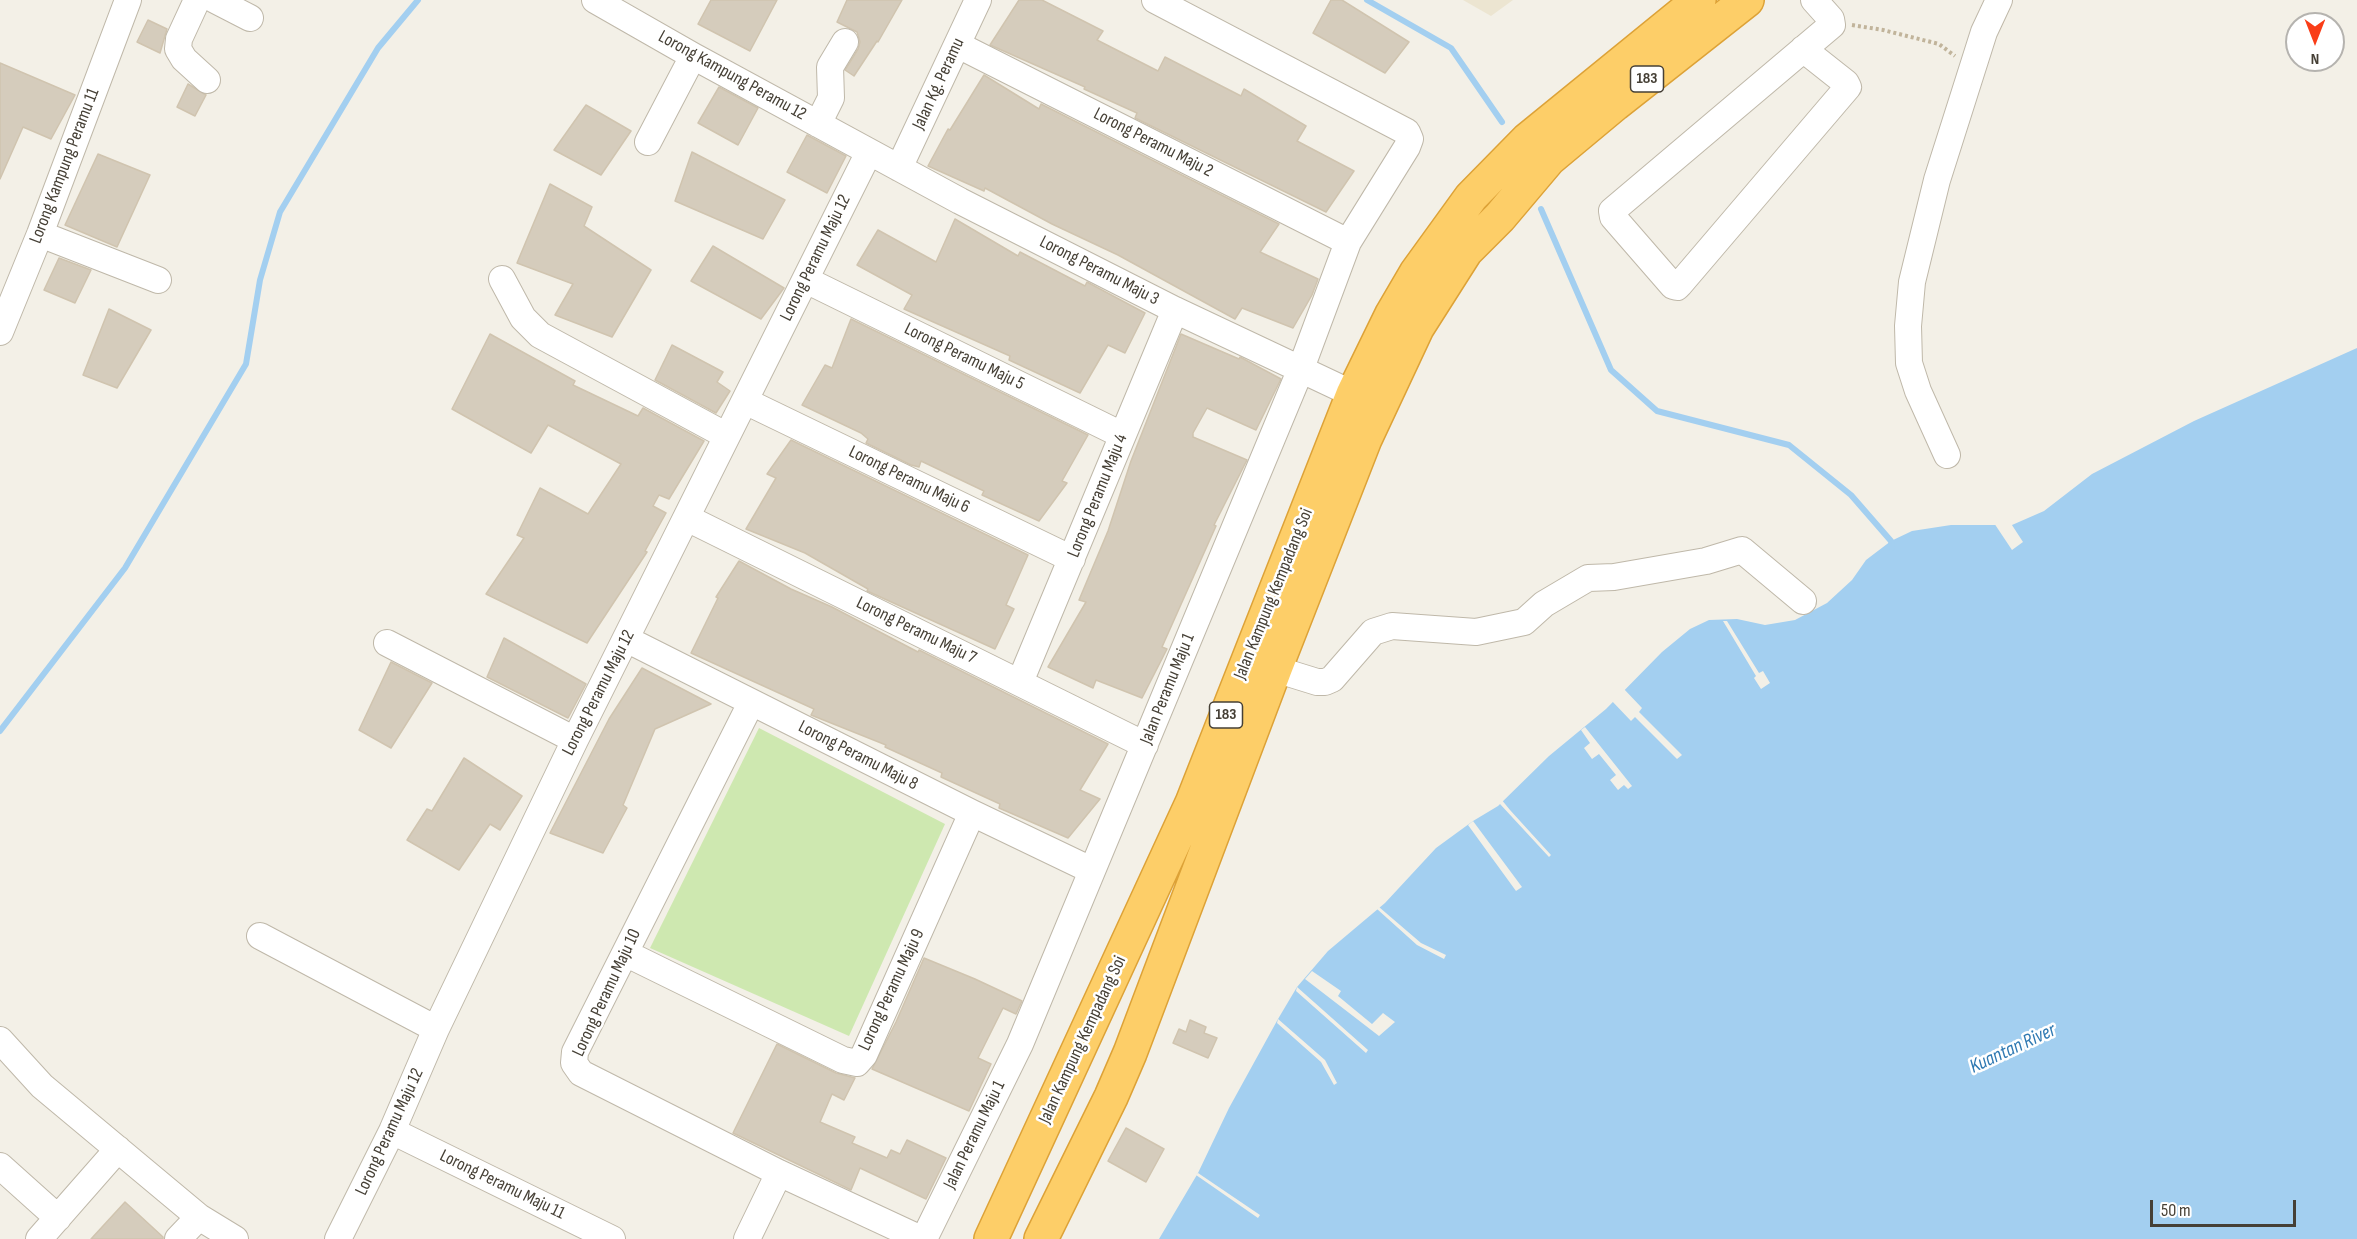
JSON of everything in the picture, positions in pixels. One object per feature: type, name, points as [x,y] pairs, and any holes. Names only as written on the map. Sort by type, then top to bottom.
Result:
[{"type":"highway","name":"183","points":[[1538,149],[1615,104],[1747,0]]},
{"type":"highway","name":"183","points":[[1538,149],[1693,3]]},
{"type":"highway","name":"Jalan Kampung Kempadang Soi","points":[[991,1239],[1192,803],[1353,394],[1392,314],[1416,273],[1471,197],[1538,149]]},
{"type":"highway","name":"Jalan Kampung Kempadang Soi","points":[[1041,1239],[1111,1097],[1134,1043],[1275,669],[1365,439],[1423,318],[1466,251],[1500,217],[1538,149]]},
{"type":"highway","points":[[1067,1073],[1090,1053],[1105,1050],[1110,1055],[1112,1063],[1111,1097]]},
{"type":"street","name":"Lorong Kampung Peramu 11","points":[[0,332],[40,234],[128,0]]},
{"type":"street","points":[[197,0],[179,39],[178,49],[184,59],[207,80]]},
{"type":"street","points":[[215,0],[250,18]]},
{"type":"street","name":"Lorong Kampung Peramu 12","points":[[595,0],[899,168]]},
{"type":"street","name":"Jalan Kg. Peramu","points":[[899,168],[978,0]]},
{"type":"street","name":"Jalan Peramu Maju 1","points":[[922,1239],[1020,1044],[1300,371],[1348,242],[1410,139],[1407,132],[1155,0]]},
{"type":"street","points":[[1803,49],[1848,87],[1680,284],[1677,287],[1673,286],[1613,217],[1612,211],[1803,49],[1832,25],[1831,20],[1814,0]]},
{"type":"street","points":[[1947,455],[1918,391],[1909,363],[1908,326],[1912,282],[1937,180],[1984,32],[1999,0]]},
{"type":"street","points":[[818,124],[831,98],[830,67],[845,42]]},
{"type":"street","name":"Lorong Peramu Maju 2","points":[[958,45],[1348,242]]},
{"type":"street","points":[[648,142],[693,56]]},
{"type":"street","name":"Lorong Peramu Maju 12","points":[[339,1239],[392,1131],[436,1029],[575,740],[869,152]]},
{"type":"street","name":"Lorong Peramu Maju 3","points":[[899,168],[1175,310],[1300,371],[1353,394]]},
{"type":"street","points":[[40,234],[158,280]]},
{"type":"street","points":[[502,279],[523,318],[540,335],[601,370],[727,435]]},
{"type":"street","name":"Lorong Peramu Maju 5","points":[[806,280],[1122,435]]},
{"type":"street","name":"Lorong Peramu Maju 4","points":[[1020,682],[1175,310]]},
{"type":"street","name":"Lorong Peramu Maju 6","points":[[745,401],[1072,560]]},
{"type":"street","name":"Lorong Peramu Maju 7","points":[[687,518],[1145,745]]},
{"type":"street","points":[[1275,669],[1317,682],[1325,682],[1332,679],[1373,632],[1382,629],[1392,626],[1476,632],[1524,622],[1544,604],[1588,578],[1614,577],[1706,561],[1742,550],[1803,601]]},
{"type":"street","name":"Lorong Peramu Maju 8","points":[[626,639],[972,813],[1091,870]]},
{"type":"street","points":[[387,643],[575,740]]},
{"type":"street","name":"Lorong Peramu Maju 10","points":[[751,703],[575,1052],[574,1064],[581,1073],[779,1173],[922,1239]]},
{"type":"street","name":"Lorong Peramu Maju 9","points":[[625,953],[843,1060],[857,1063],[864,1055],[972,813]]},
{"type":"street","points":[[260,936],[436,1029]]},
{"type":"street","points":[[0,1040],[42,1086],[199,1217],[236,1239]]},
{"type":"street","name":"Lorong Peramu Maju 11","points":[[392,1131],[612,1239]]},
{"type":"street","points":[[39,1239],[118,1149]]},
{"type":"street","points":[[0,1166],[58,1218]]},
{"type":"street","points":[[747,1239],[779,1173]]},
{"type":"street","points":[[178,1239],[199,1217]]},
{"type":"path","points":[[1831,20],[1883,30],[1939,45],[1973,69]]},
{"type":"shaded area","points":[[1463,0],[1513,0],[1491,16]]},
{"type":"green space","points":[[759,728],[945,824],[849,1036],[650,948]]},
{"type":"water","name":"Kuantan River","points":[[2357,348],[2357,1239],[1159,1239],[1198,1173],[1229,1108],[1278,1019],[1297,987],[1328,951],[1385,903],[1436,848],[1498,806],[1549,756],[1606,709],[1662,652],[1690,629],[1709,620],[1737,619],[1765,625],[1795,620],[1827,603],[1852,580],[1866,560],[1891,541],[1912,531],[1951,525],[2012,525],[2044,511],[2092,474],[2194,421]]},
{"type":"pier","points":[[2010,522],[2023,542],[2012,550],[1994,523]]},
{"type":"pier","points":[[1723,621],[1727,621],[1759,673],[1763,671],[1770,683],[1761,689],[1754,678],[1756,676]]},
{"type":"pier","points":[[1623,688],[1642,708],[1639,712],[1682,755],[1677,759],[1635,717],[1631,721],[1611,700]]},
{"type":"pier","points":[[1585,727],[1632,786],[1628,789],[1624,785],[1618,790],[1610,780],[1616,775],[1599,754],[1592,759],[1584,748],[1590,743],[1581,730]]},
{"type":"pier","points":[[1501,799],[1551,855],[1549,857],[1500,804]]},
{"type":"pier","points":[[1473,821],[1522,887],[1516,891],[1468,825]]},
{"type":"pier","points":[[1379,907],[1421,943],[1446,955],[1444,959],[1417,945],[1377,909]]},
{"type":"pier","points":[[1312,971],[1341,991],[1338,996],[1372,1024],[1383,1013],[1395,1022],[1379,1036],[1305,979]]},
{"type":"pier","points":[[1297,987],[1368,1050],[1366,1053],[1296,991]]},
{"type":"pier","points":[[1278,1019],[1325,1060],[1337,1083],[1334,1085],[1321,1062],[1277,1023]]},
{"type":"pier","points":[[1198,1173],[1260,1215],[1258,1218],[1196,1175]]},
{"type":"building","points":[[711,0],[777,0],[750,51],[698,24]]},
{"type":"building","points":[[847,0],[902,0],[878,42],[854,76],[845,70],[858,49],[860,42],[857,32],[837,22]]},
{"type":"building","points":[[1019,0],[1042,0],[1103,31],[1097,40],[1158,71],[1165,57],[1241,96],[1244,89],[1306,126],[1297,141],[1354,171],[1326,212],[1135,118],[1137,113],[1084,89],[1085,87],[990,45]]},
{"type":"building","points":[[1331,0],[1342,0],[1409,42],[1385,73],[1313,33]]},
{"type":"building","points":[[148,20],[167,29],[160,53],[137,42]]},
{"type":"building","points":[[0,63],[75,95],[51,139],[23,127],[0,179]]},
{"type":"building","points":[[984,75],[1039,109],[1041,104],[1279,224],[1260,252],[1318,279],[1312,295],[1293,328],[1242,308],[1235,319],[1118,255],[1052,224],[985,188],[984,191],[928,166],[948,129],[950,130]]},
{"type":"building","points":[[188,84],[206,95],[195,116],[177,107]]},
{"type":"building","points":[[719,87],[758,108],[738,145],[698,123]]},
{"type":"building","points":[[586,105],[631,131],[601,175],[554,150]]},
{"type":"building","points":[[807,135],[846,156],[827,193],[787,172]]},
{"type":"building","points":[[692,152],[785,200],[763,239],[675,201]]},
{"type":"building","points":[[98,154],[150,175],[117,247],[65,225]]},
{"type":"building","points":[[550,184],[592,207],[584,226],[651,270],[612,337],[555,315],[573,284],[517,263]]},
{"type":"building","points":[[955,219],[1018,256],[1020,252],[1085,286],[1087,282],[1145,313],[1125,353],[1108,345],[1080,393],[1009,360],[1010,356],[904,309],[912,295],[857,265],[878,230],[936,262]]},
{"type":"building","points":[[713,246],[784,288],[761,319],[691,281]]},
{"type":"building","points":[[59,258],[91,270],[75,303],[44,290]]},
{"type":"building","points":[[109,309],[151,330],[117,388],[83,375]]},
{"type":"building","points":[[851,319],[1088,435],[1062,481],[1067,483],[1039,521],[982,495],[984,491],[921,461],[919,467],[911,465],[866,443],[868,439],[861,433],[802,405],[825,365],[832,368]]},
{"type":"building","points":[[490,334],[575,381],[573,385],[638,416],[643,408],[704,441],[669,499],[659,495],[653,506],[666,513],[645,551],[647,552],[587,643],[486,594],[524,538],[517,535],[540,488],[588,514],[621,464],[548,425],[531,453],[452,409]]},
{"type":"building","points":[[1181,334],[1239,359],[1240,357],[1281,379],[1256,430],[1207,408],[1193,433],[1193,437],[1247,460],[1214,525],[1216,526],[1162,647],[1167,649],[1142,698],[1096,680],[1093,688],[1048,667],[1086,602],[1079,600],[1108,531],[1131,461]]},
{"type":"building","points":[[672,345],[723,372],[717,382],[730,391],[716,413],[655,380]]},
{"type":"building","points":[[791,440],[1028,555],[1006,605],[1014,609],[995,649],[867,591],[868,589],[805,553],[746,529],[776,478],[767,474]]},
{"type":"building","points":[[739,561],[918,652],[919,650],[1108,744],[1080,790],[1100,799],[1068,838],[999,808],[1000,804],[941,777],[942,773],[885,747],[886,745],[811,715],[814,709],[691,653],[718,598],[716,597]]},
{"type":"building","points":[[504,638],[586,684],[568,718],[487,677]]},
{"type":"building","points":[[391,662],[432,683],[391,748],[359,730]]},
{"type":"building","points":[[642,668],[711,704],[655,729],[623,805],[627,808],[603,853],[550,833],[609,719]]},
{"type":"building","points":[[464,758],[522,796],[500,830],[490,824],[459,870],[407,840],[427,809],[432,811]]},
{"type":"building","points":[[924,958],[1022,1001],[1016,1014],[1003,1008],[978,1058],[991,1064],[969,1111],[872,1069]]},
{"type":"building","points":[[1190,1020],[1206,1027],[1204,1033],[1217,1038],[1208,1058],[1173,1043],[1179,1029],[1186,1032]]},
{"type":"building","points":[[777,1044],[836,1073],[855,1078],[844,1100],[832,1094],[820,1122],[855,1137],[852,1143],[887,1158],[891,1150],[900,1154],[907,1140],[946,1158],[926,1199],[860,1168],[851,1190],[733,1133]]},
{"type":"building","points":[[1126,1128],[1164,1149],[1146,1182],[1108,1161]]},
{"type":"building","points":[[125,1202],[163,1237],[163,1239],[91,1239]]},
{"type":"waterway","points":[[0,731],[125,568],[246,364],[260,280],[280,212],[378,48],[418,0]]},
{"type":"waterway","points":[[1367,0],[1451,48],[1502,122]]},
{"type":"waterway","points":[[1541,209],[1611,370],[1657,411],[1789,445],[1851,495],[1891,541],[1892,548]]}]
